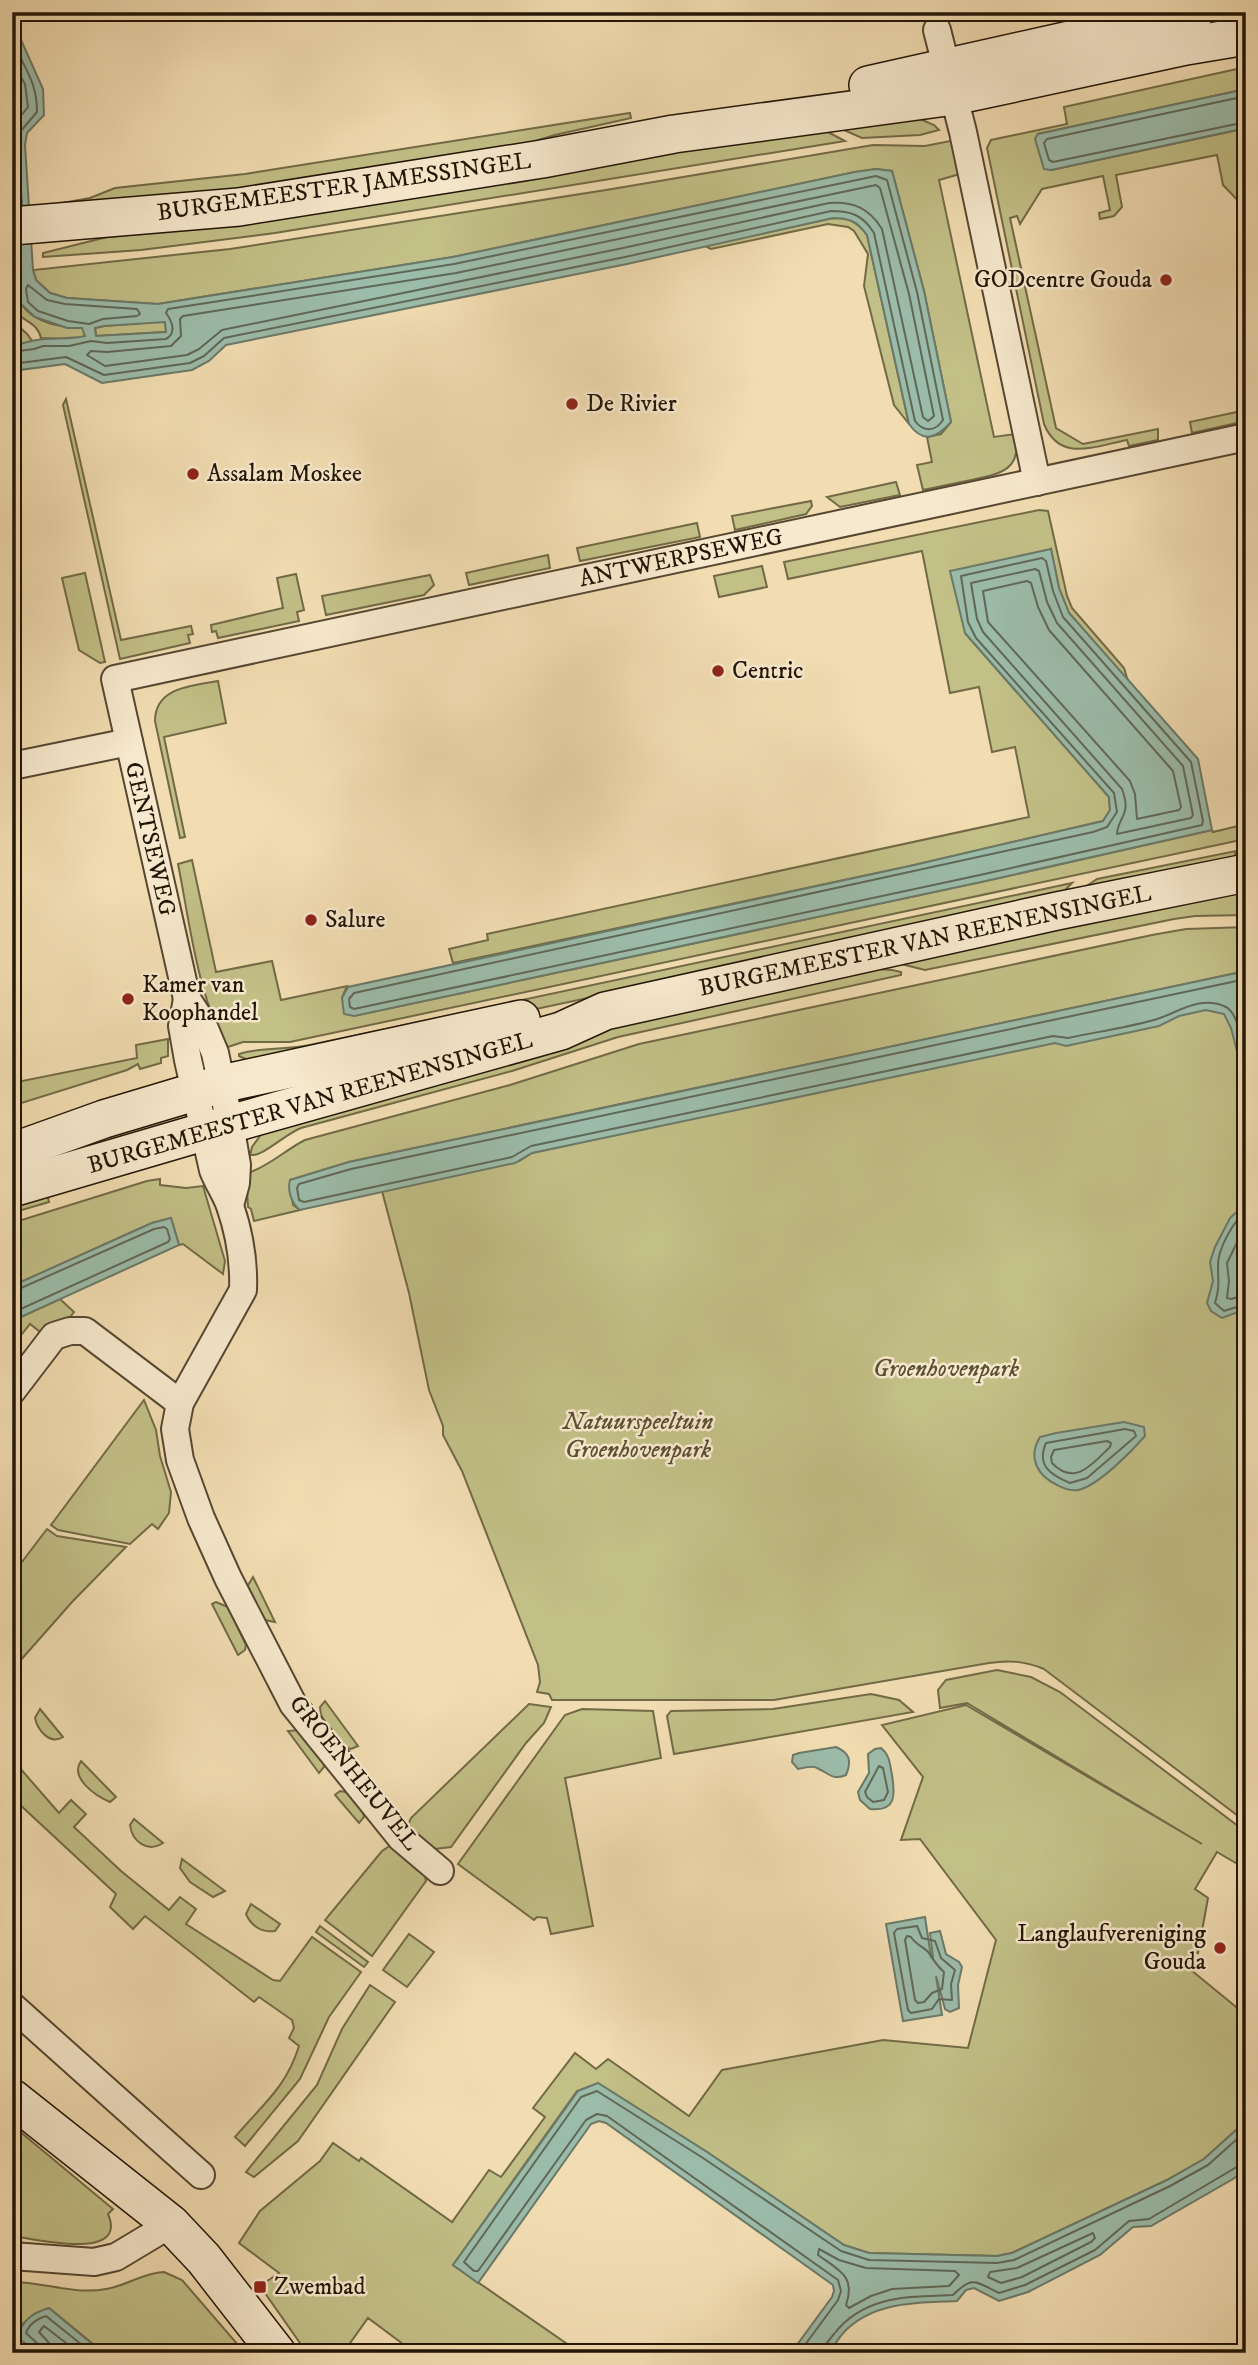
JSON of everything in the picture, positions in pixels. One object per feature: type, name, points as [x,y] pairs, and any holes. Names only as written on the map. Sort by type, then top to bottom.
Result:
[{"type":"main road","name":"BURGEMEESTER JAMESSINGEL","points":[[950,82],[1195,12]]},
{"type":"main road","name":"BURGEMEESTER JAMESSINGEL","points":[[12,226],[240,207],[439,176],[950,82],[1246,36]]},
{"type":"main road","name":"BURGEMEESTER VAN REENENSINGEL","points":[[12,1188],[561,1031],[605,1011],[1246,873]]},
{"type":"main road","name":"BURGEMEESTER VAN REENENSINGEL","points":[[12,1152],[104,1119],[208,1088],[569,1008],[605,1011]]},
{"type":"main road","points":[[12,2098],[171,2224],[204,2259],[277,2353]]},
{"type":"street","points":[[937,30],[1037,482]]},
{"type":"street","name":"ANTWERPSEWEG","points":[[115,679],[1246,437]]},
{"type":"street","name":"GENTSEWEG","points":[[115,679],[187,999],[202,1022],[215,1053],[208,1088],[217,1128],[218,1185],[230,1205],[244,1269],[243,1290],[180,1403]]},
{"type":"street","points":[[12,766],[129,742]]},
{"type":"street","points":[[12,1391],[54,1336],[70,1331],[85,1331],[180,1403]]},
{"type":"street","name":"GROENHEUVEL","points":[[180,1403],[174,1429],[180,1460],[201,1518],[228,1578],[293,1704],[401,1838],[440,1871]]},
{"type":"street","points":[[12,2006],[201,2175]]},
{"type":"street","points":[[12,2256],[93,2262],[116,2257],[171,2224]]},
{"type":"green space","points":[[1246,67],[1246,89],[1038,134],[1051,170],[1238,130],[1246,163],[1246,209],[1223,185],[1217,155],[1116,175],[1122,207],[1114,216],[1100,219],[1099,213],[1110,210],[1103,176],[1042,189],[1020,224],[1017,216],[1010,218],[1056,428],[1083,444],[1158,429],[1158,440],[1129,446],[1127,440],[1079,449],[1059,444],[1044,424],[987,148],[991,140],[1067,124],[1064,107]]},
{"type":"green space","points":[[630,113],[631,118],[555,135],[506,150],[282,188],[51,205],[90,198],[115,188],[245,174]]},
{"type":"green space","points":[[918,118],[939,130],[920,135],[862,138],[828,123]]},
{"type":"green space","points":[[826,131],[845,141],[275,233],[141,250],[43,257],[43,253],[107,237],[276,218],[732,142]]},
{"type":"green space","points":[[950,141],[960,174],[939,180],[994,437],[1015,434],[1017,446],[1012,463],[1000,472],[923,490],[917,465],[932,462],[927,437],[941,434],[951,422],[924,291],[892,171],[876,169],[855,172],[453,257],[158,304],[67,298],[50,293],[36,280],[33,270],[230,249],[873,145],[925,146]]},
{"type":"green space","points":[[833,218],[852,221],[867,235],[909,424],[894,405],[864,286],[868,254],[854,231],[848,227],[828,224],[711,249],[705,246]]},
{"type":"green space","points":[[17,278],[20,299],[27,311],[50,323],[83,328],[85,337],[41,338],[36,328],[18,313],[16,308]]},
{"type":"green space","points":[[12,320],[27,334],[33,342],[12,345]]},
{"type":"green space","points":[[165,321],[166,332],[96,336],[95,328],[104,326]]},
{"type":"green space","points":[[66,399],[121,640],[191,626],[193,634],[188,635],[190,643],[120,659],[63,405]]},
{"type":"green space","points":[[1246,410],[1246,421],[1192,433],[1190,422]]},
{"type":"green space","points":[[896,482],[900,495],[840,507],[827,497]]},
{"type":"green space","points":[[811,501],[812,506],[806,514],[735,530],[732,516]]},
{"type":"green space","points":[[1039,510],[1048,511],[1072,608],[1124,668],[1128,681],[1069,613],[1059,588],[1051,549],[965,633],[1109,797],[1110,810],[1103,821],[910,866],[453,963],[449,949],[488,940],[487,934],[1029,817],[1015,747],[992,752],[979,687],[950,693],[922,551],[788,579],[784,562]]},
{"type":"green space","points":[[697,523],[700,537],[580,561],[577,548]]},
{"type":"green space","points":[[548,555],[550,568],[469,585],[466,573]]},
{"type":"green space","points":[[762,566],[767,587],[719,597],[714,576]]},
{"type":"green space","points":[[85,573],[105,662],[100,663],[79,650],[62,578]]},
{"type":"green space","points":[[296,574],[304,610],[297,612],[299,621],[218,638],[216,631],[212,632],[211,625],[283,608],[277,578]]},
{"type":"green space","points":[[430,575],[434,585],[424,595],[326,615],[322,596]]},
{"type":"green space","points":[[218,681],[226,723],[164,737],[185,837],[180,838],[155,721],[157,710],[161,701],[177,690]]},
{"type":"green space","points":[[1238,826],[1241,840],[290,1042],[243,1042],[228,1047],[209,1007],[202,983],[178,864],[192,860],[216,972],[272,961],[281,1000],[347,986],[342,998],[354,1016]]},
{"type":"green space","points":[[1236,851],[1234,858],[1075,894],[1097,879]]},
{"type":"green space","points":[[1072,883],[1064,891],[1013,907],[297,1060],[254,1063],[239,1056],[256,1050],[310,1045]]},
{"type":"green space","points":[[1246,890],[1246,915],[1174,919],[925,970],[893,962]]},
{"type":"green space","points":[[1246,927],[1246,971],[349,1162],[290,1180],[293,1205],[300,1210],[254,1221],[248,1207],[246,1174],[263,1167],[305,1140],[510,1085],[639,1044],[1152,935],[1186,929]]},
{"type":"green space","points":[[876,969],[901,972],[901,975],[618,1037],[512,1071],[301,1128],[261,1152],[250,1155],[262,1133],[617,1025]]},
{"type":"green space","name":"Groenhovenpark","points":[[1230,1000],[1246,1075],[1246,1822],[1044,1669],[1024,1663],[989,1663],[774,1700],[552,1700],[549,1694],[537,1692],[540,1682],[538,1665],[462,1471],[443,1435],[443,1426],[429,1390],[409,1293],[382,1191],[519,1161],[532,1153]]},
{"type":"green space","points":[[168,1039],[168,1056],[161,1058],[161,1063],[140,1069],[138,1064],[127,1070],[12,1106],[12,1083],[137,1058],[136,1045]]},
{"type":"green space","points":[[160,1179],[160,1185],[186,1188],[203,1186],[225,1261],[223,1274],[183,1244],[179,1245],[171,1218],[152,1223],[12,1286],[12,1223]]},
{"type":"green space","points":[[48,1197],[49,1202],[12,1213],[12,1201]]},
{"type":"green space","points":[[60,1299],[74,1312],[66,1322],[44,1335],[30,1324],[22,1334],[12,1336],[12,1321]]},
{"type":"green space","points":[[144,1400],[156,1430],[160,1456],[171,1492],[169,1513],[158,1529],[152,1524],[130,1544],[58,1530],[51,1525]]},
{"type":"green space","points":[[47,1529],[57,1536],[126,1547],[72,1602],[12,1670],[12,1575]]},
{"type":"green space","points":[[253,1577],[275,1622],[265,1620],[247,1587]]},
{"type":"green space","points":[[216,1602],[228,1607],[246,1645],[245,1650],[238,1655],[212,1604]]},
{"type":"green space","points":[[997,1670],[1031,1677],[1060,1692],[1246,1832],[1246,1869],[1217,1852],[1195,1889],[1208,1898],[1198,1953],[1191,1952],[1189,1964],[1191,1970],[1241,2011],[1246,1992],[1244,2123],[1204,2159],[1167,2180],[1012,2253],[997,2256],[869,2253],[844,2245],[707,2152],[598,2083],[577,2091],[453,2265],[573,2348],[569,2353],[415,2353],[368,2318],[343,2353],[307,2353],[260,2286],[279,2273],[239,2243],[260,2211],[320,2161],[333,2143],[359,2161],[361,2158],[452,2222],[489,2170],[501,2177],[545,2117],[533,2108],[575,2053],[596,2069],[608,2059],[689,2116],[722,2070],[883,2040],[968,2048],[996,1940],[920,1839],[901,1840],[923,1777],[882,1725],[966,1705],[1202,1844],[967,1703],[940,1708],[938,1690],[946,1680]]},
{"type":"green space","points":[[871,1694],[899,1700],[913,1712],[674,1754],[667,1716],[671,1711],[773,1709]]},
{"type":"green space","points":[[325,1701],[358,1746],[351,1749],[346,1747],[330,1732],[320,1707]]},
{"type":"green space","points":[[529,1704],[551,1707],[544,1723],[526,1743],[451,1847],[435,1849],[411,1832],[411,1818]]},
{"type":"green space","points":[[40,1709],[63,1737],[49,1738],[42,1732],[35,1718]]},
{"type":"green space","points":[[582,1709],[653,1711],[661,1758],[565,1778],[593,1926],[551,1934],[547,1918],[537,1917],[534,1920],[458,1864],[565,1715]]},
{"type":"green space","points":[[299,1730],[323,1760],[324,1767],[319,1773],[288,1731]]},
{"type":"green space","points":[[12,1759],[59,1813],[71,1800],[86,1814],[74,1827],[121,1871],[169,1910],[180,1897],[196,1909],[186,1924],[273,1980],[280,1981],[312,1937],[361,1972],[329,2017],[300,2079],[245,2146],[235,2137],[280,2085],[294,2061],[299,2046],[289,2038],[294,2028],[292,2020],[259,1997],[254,2002],[145,1916],[133,1929],[110,1907],[116,1894],[18,1803],[12,1806]]},
{"type":"green space","points":[[81,1761],[116,1797],[110,1802],[92,1791],[81,1780],[78,1767]]},
{"type":"green space","points":[[340,1791],[349,1794],[359,1804],[364,1817],[359,1823],[335,1795]]},
{"type":"green space","points":[[134,1819],[163,1843],[152,1847],[137,1841],[130,1825]]},
{"type":"green space","points":[[391,1845],[423,1864],[426,1881],[372,1956],[325,1920],[382,1851]]},
{"type":"green space","points":[[182,1859],[225,1891],[213,1897],[190,1882],[180,1868]]},
{"type":"green space","points":[[251,1904],[280,1924],[275,1931],[261,1930],[251,1922],[246,1914]]},
{"type":"green space","points":[[320,1926],[368,1962],[364,1967],[316,1932]]},
{"type":"green space","points":[[409,1934],[434,1952],[407,1987],[383,1970]]},
{"type":"green space","points":[[370,1985],[395,2002],[298,2141],[254,2177],[246,2172],[317,2085],[342,2029]]},
{"type":"green space","points":[[12,2125],[113,2209],[108,2214],[111,2229],[105,2238],[92,2243],[75,2244],[12,2236]]},
{"type":"green space","points":[[164,2272],[182,2280],[245,2353],[104,2353],[49,2308],[22,2324],[17,2337],[12,2334],[12,2282],[94,2290]]},
{"type":"water","points":[[12,12],[15,12],[21,40],[43,89],[44,115],[27,133],[25,145],[33,270],[36,280],[50,293],[67,298],[158,304],[453,257],[855,172],[876,169],[892,171],[924,291],[951,422],[940,432],[930,436],[920,434],[909,424],[867,235],[856,223],[844,219],[833,218],[627,264],[226,345],[209,361],[192,370],[102,383],[65,364],[12,371],[12,345],[41,339],[85,336],[82,328],[67,328],[35,317],[21,304],[12,230]],"holes":[[[165,322],[166,332],[96,336],[95,328]]]},
{"type":"water","points":[[1246,89],[1246,128],[1051,170],[1044,169],[1035,139],[1038,134]]},
{"type":"water","points":[[1051,549],[1059,588],[1069,613],[1198,759],[1212,830],[354,1016],[344,1014],[342,998],[348,987],[910,866],[1103,821],[1110,810],[1109,797],[965,633],[950,571]]},
{"type":"water","points":[[1246,971],[1246,1086],[1231,1028],[1224,1014],[1206,1010],[1179,1016],[1159,1026],[1066,1046],[1055,1043],[532,1153],[515,1163],[300,1210],[290,1193],[290,1180],[349,1162]]},
{"type":"water","points":[[1246,1203],[1246,1309],[1222,1318],[1211,1311],[1207,1303],[1213,1281],[1210,1262],[1230,1218]]},
{"type":"water","points":[[171,1218],[179,1245],[12,1321],[12,1286],[152,1223]]},
{"type":"water","points":[[1124,1422],[1144,1427],[1145,1436],[1114,1467],[1086,1487],[1078,1490],[1062,1488],[1044,1477],[1036,1465],[1034,1452],[1040,1437]]},
{"type":"water","points":[[836,1747],[848,1758],[846,1775],[841,1777],[834,1777],[813,1767],[798,1769],[792,1762],[793,1755]]},
{"type":"water","points":[[881,1748],[889,1760],[893,1795],[890,1805],[870,1809],[860,1800],[858,1792],[869,1773],[868,1754]]},
{"type":"water","points":[[925,1917],[931,1957],[930,1933],[940,1931],[946,1954],[962,1967],[958,1985],[959,2008],[950,2012],[945,2009],[936,1976],[942,2015],[903,2021],[886,1924]]},
{"type":"water","points":[[598,2083],[707,2152],[844,2245],[869,2253],[997,2256],[1012,2253],[1167,2180],[1204,2159],[1246,2121],[1246,2169],[1151,2226],[1133,2227],[1100,2255],[1028,2292],[999,2301],[974,2288],[966,2290],[957,2301],[898,2305],[858,2321],[846,2330],[829,2353],[791,2353],[832,2297],[833,2285],[606,2123],[599,2121],[591,2124],[478,2283],[453,2265],[578,2091]]},
{"type":"water","points":[[49,2308],[103,2353],[38,2353],[17,2337],[29,2318]]},
{"type":"place","name":"GODcentre Gouda","points":[[1166,280]]},
{"type":"place","name":"De Rivier","points":[[572,404]]},
{"type":"place","name":"Assalam Moskee","points":[[193,474]]},
{"type":"place","name":"Centric","points":[[718,671]]},
{"type":"place","name":"Salure","points":[[311,920]]},
{"type":"place","name":"Kamer van Koophandel","points":[[128,999]]},
{"type":"place","name":"Langlaufvereniging Gouda","points":[[1220,1948]]},
{"type":"place","name":"Zwembad","points":[[260,2287]]},
{"type":"park label","name":"Natuurspeeltuin Groenhovenpark","points":[[638,1436]]}]
